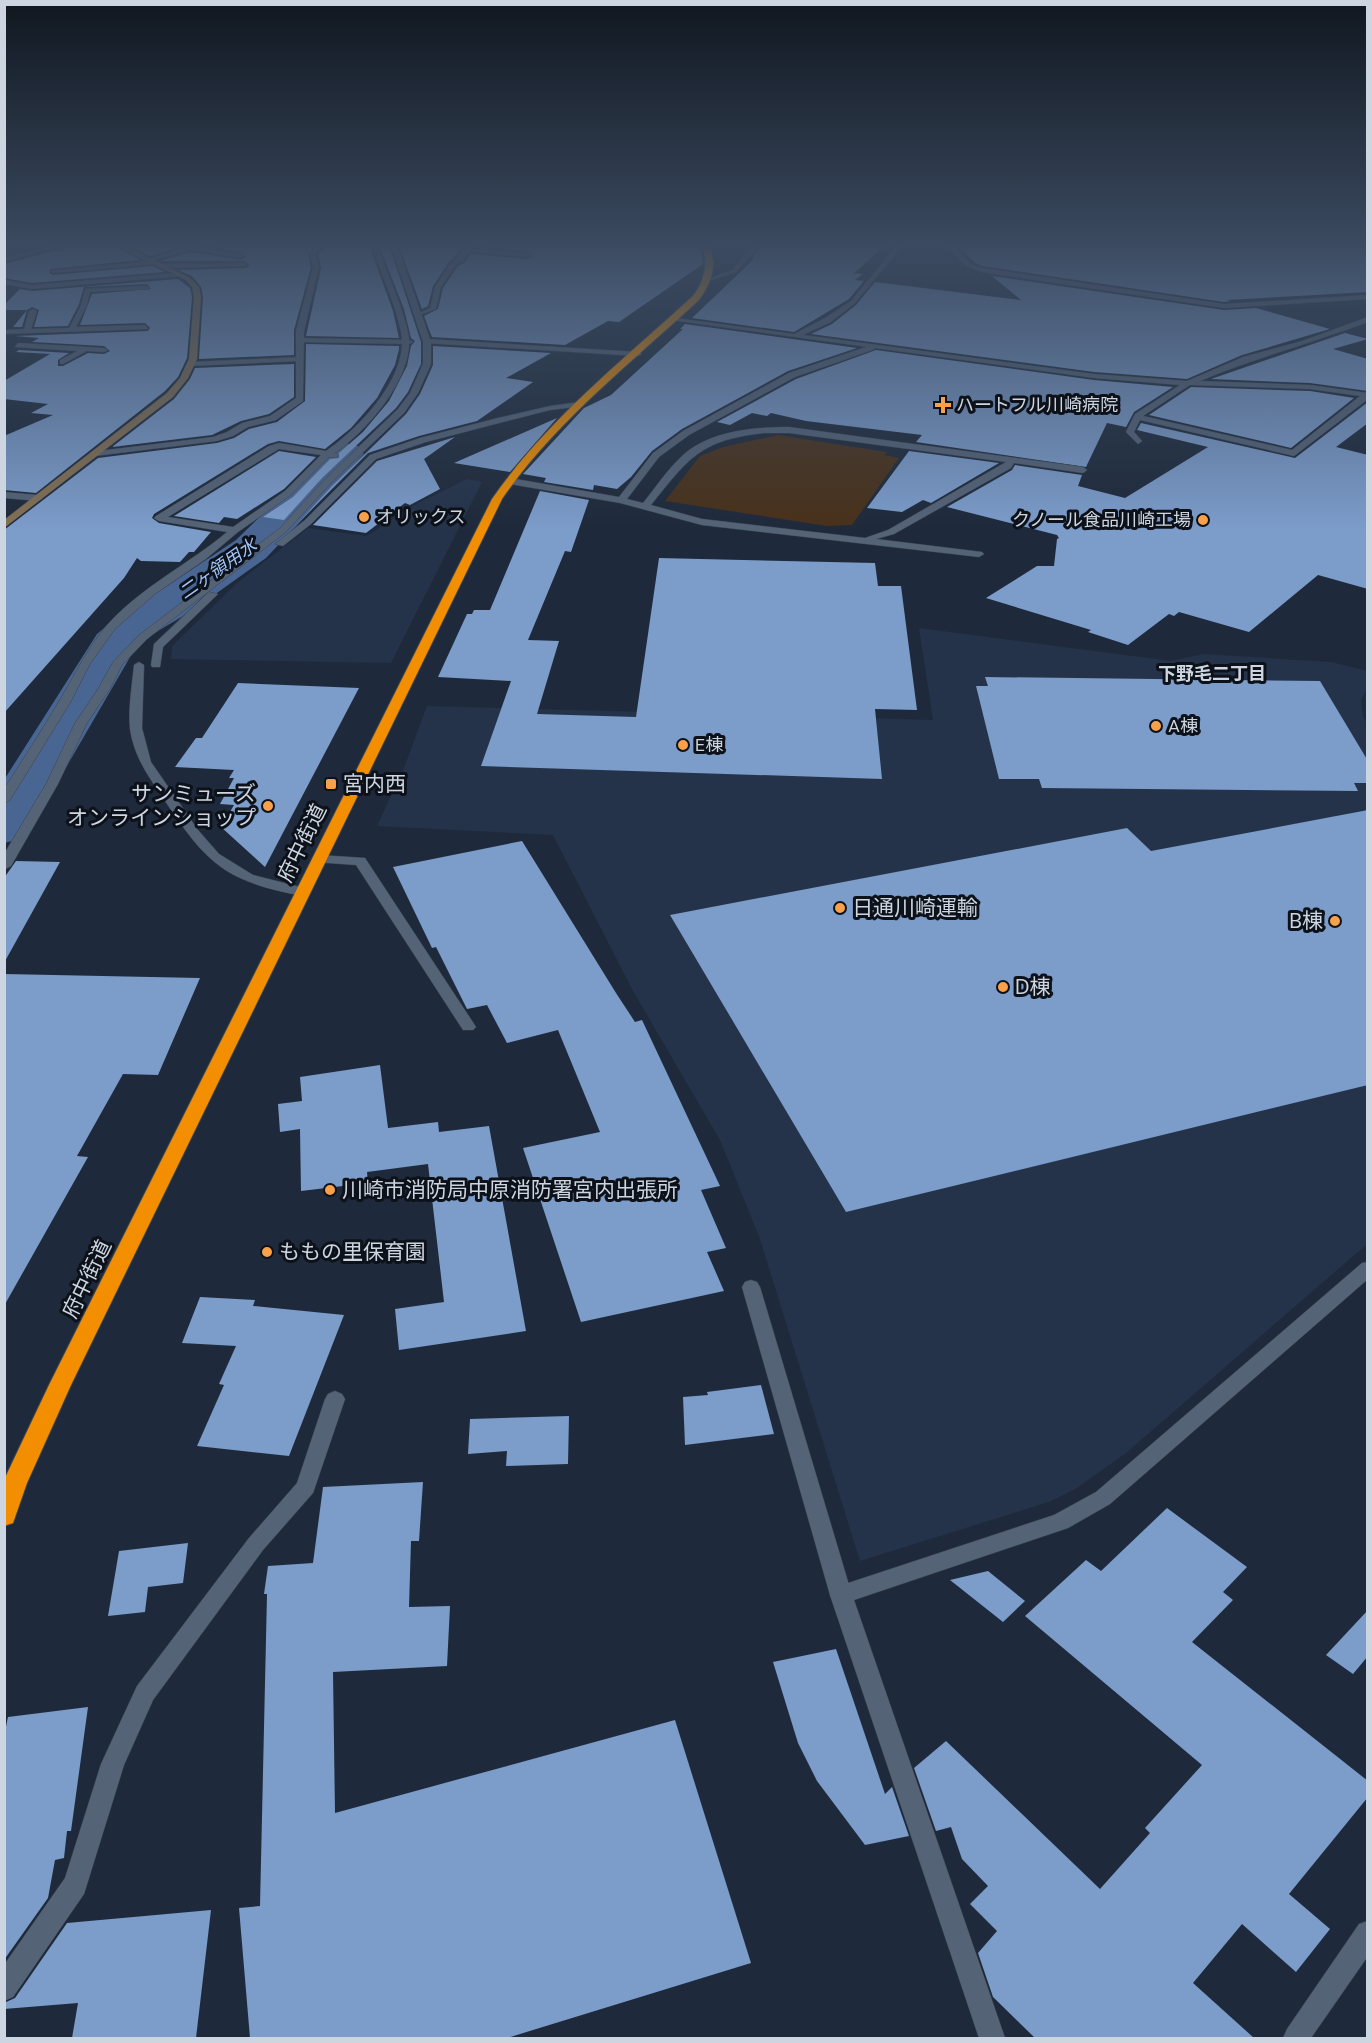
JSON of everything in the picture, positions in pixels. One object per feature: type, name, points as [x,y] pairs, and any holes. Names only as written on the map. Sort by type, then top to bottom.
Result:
[{"type":"highway","name":"府中街道","points":[[4,1516],[15,1483],[60,1385],[492,508],[540,443],[580,404],[653,340]]},
{"type":"street","points":[[9,350],[25,340]]},
{"type":"street","points":[[4,525],[9,517],[98,454],[176,389],[191,364],[193,340]]},
{"type":"street","points":[[98,454],[197,443],[230,434],[245,425],[273,418],[300,399],[300,340]]},
{"type":"street","points":[[318,340],[426,342],[638,354]]},
{"type":"street","points":[[825,340],[1094,376],[1188,383],[1310,387],[1367,395]]},
{"type":"street","points":[[1138,441],[1130,432],[1137,417],[1188,383],[1245,359],[1311,340]]},
{"type":"street","points":[[4,800],[64,703],[85,664],[111,627],[151,592],[203,557],[235,530],[288,493],[349,439],[378,409],[402,364],[407,342]]},
{"type":"street","points":[[4,866],[52,784],[81,723],[104,690],[117,664],[143,637],[283,530],[327,482],[401,411],[414,393],[427,364],[426,342]]},
{"type":"street","points":[[18,345],[104,350]]},
{"type":"street","points":[[621,500],[656,455],[686,433],[792,375],[872,347]]},
{"type":"street","points":[[63,362],[85,349]]},
{"type":"street","points":[[191,364],[300,359]]},
{"type":"street","points":[[1137,417],[1294,453],[1367,395]]},
{"type":"street","points":[[235,530],[159,518],[272,448],[279,446],[330,455],[373,457],[423,440],[511,417],[580,404]]},
{"type":"street","points":[[645,507],[688,456],[728,437],[765,429],[789,430],[1083,470]]},
{"type":"street","points":[[156,665],[158,646],[209,597],[308,522],[373,457]]},
{"type":"street","points":[[862,540],[891,532],[1008,466],[1011,460]]},
{"type":"street","points":[[510,481],[621,500],[702,522],[979,554]]},
{"type":"street","points":[[4,495],[38,498]]},
{"type":"street","points":[[139,664],[136,728],[145,762],[193,833],[214,857],[248,878],[272,886],[303,892]]},
{"type":"street","points":[[319,860],[360,861],[468,1027]]},
{"type":"street","points":[[841,1595],[1061,1522],[1103,1498],[1368,1268]]},
{"type":"street","points":[[751,1287],[841,1595],[992,2038]]},
{"type":"street","points":[[4,1988],[75,1885],[113,1764],[146,1693],[256,1544],[306,1488],[335,1399]]},
{"type":"street","points":[[1296,2038],[1368,1934]]},
{"type":"shaded area","points":[[778,435],[887,452],[884,455],[899,458],[852,525],[827,526],[665,501],[700,456],[723,447]]},
{"type":"shaded area","points":[[467,479],[482,482],[391,663],[171,659],[172,646],[237,583],[308,528],[367,536],[409,508]]},
{"type":"shaded area","points":[[919,628],[1171,661],[1203,654],[1331,662],[1367,671],[1367,688],[1361,700],[1363,717],[1368,724],[1367,1244],[1126,1453],[1077,1488],[1049,1502],[860,1561],[760,1239],[720,1140],[633,991],[553,835],[377,826],[404,768],[427,706],[933,720]]},
{"type":"building","points":[[188,340],[187,358],[178,377],[165,391],[36,493],[4,490],[4,436],[53,415],[31,413],[48,404],[4,399],[4,381],[50,354],[16,352],[19,350],[69,353],[58,360],[58,366],[63,366],[88,353],[104,354],[110,351],[104,346],[32,342]]},
{"type":"building","points":[[200,340],[294,340],[294,355],[199,359]]},
{"type":"building","points":[[488,340],[573,340],[565,345]]},
{"type":"building","points":[[671,340],[802,340],[857,348],[788,371],[682,429],[652,451],[631,477],[617,489],[594,485],[593,490],[544,482],[546,478],[523,474],[584,408],[611,395]]},
{"type":"building","points":[[858,340],[1292,340],[1242,355],[1187,379],[1094,372]]},
{"type":"building","points":[[1324,340],[1363,340],[1333,349],[1368,359],[1368,391],[1310,383],[1211,379]]},
{"type":"building","points":[[415,341],[421,342],[421,364],[408,392],[396,408],[322,478],[284,520],[263,517],[293,497],[330,459],[339,458],[339,453],[363,432],[389,401],[407,366],[411,346]]},
{"type":"building","points":[[306,344],[399,346],[399,349],[395,365],[377,398],[351,428],[325,449],[279,441],[268,444],[154,514],[152,518],[159,523],[211,532],[194,552],[189,552],[180,562],[141,561],[137,558],[124,578],[4,713],[4,530],[98,458],[217,443],[234,438],[249,429],[277,422],[305,401]]},
{"type":"building","points":[[433,346],[551,353],[506,378],[533,382],[477,421],[419,436],[368,453],[298,523],[332,486],[406,414],[420,394],[433,365]]},
{"type":"building","points":[[876,350],[1094,380],[1173,387],[1134,412],[1126,427],[1107,423],[1086,467],[916,442],[922,435],[806,421],[771,413],[767,416],[752,413],[730,425],[717,422],[796,379]]},
{"type":"building","points":[[294,364],[294,397],[269,414],[241,421],[212,435],[112,447],[174,399],[190,379],[195,368]]},
{"type":"building","points":[[1191,387],[1310,391],[1354,398],[1291,448],[1149,415]]},
{"type":"building","points":[[1368,402],[1368,423],[1336,447],[1368,455],[1368,589],[1318,575],[1249,632],[1179,612],[1174,616],[1169,614],[1128,645],[1088,632],[1091,630],[986,598],[1037,566],[1054,566],[1059,538],[1057,535],[947,507],[1012,470],[1015,465],[1082,475],[1078,486],[1125,498],[1208,447],[1137,430],[1141,423],[1295,458]]},
{"type":"building","points":[[557,418],[510,472],[454,463]]},
{"type":"building","points":[[455,437],[424,459],[440,489],[410,505],[405,503],[366,533],[313,525],[377,461]]},
{"type":"building","points":[[279,451],[316,457],[284,489],[237,519],[224,517],[219,523],[174,516]]},
{"type":"building","points":[[909,451],[999,463],[931,503],[923,500],[902,512],[867,508]]},
{"type":"building","points":[[540,491],[589,500],[571,552],[565,551],[528,640],[559,641],[537,714],[636,717],[659,558],[875,563],[878,586],[901,586],[917,710],[875,709],[882,779],[481,766],[511,681],[438,677],[467,614],[472,614],[474,610],[490,610]]},
{"type":"building","name":"A棟","points":[[985,677],[1320,681],[1368,761],[1368,783],[1354,783],[1358,791],[1042,788],[1039,779],[999,779],[976,686],[988,686]]},
{"type":"building","points":[[238,683],[359,688],[265,867],[221,827],[234,805],[220,804],[234,778],[229,778],[234,770],[175,767],[196,738],[202,738]]},
{"type":"building","name":"D棟","points":[[1368,810],[1368,1085],[846,1212],[670,915],[1127,828],[1151,851]]},
{"type":"building","points":[[522,841],[635,1022],[642,1020],[720,1186],[701,1190],[726,1248],[707,1252],[724,1291],[581,1322],[523,1148],[600,1132],[558,1030],[507,1043],[487,1005],[467,1009],[436,947],[432,948],[393,867]]},
{"type":"building","points":[[16,861],[60,862],[4,963],[4,878]]},
{"type":"building","points":[[4,974],[200,978],[158,1075],[123,1074],[77,1156],[88,1157],[4,1306]]},
{"type":"building","points":[[380,1065],[388,1128],[438,1122],[439,1132],[489,1126],[526,1331],[399,1350],[395,1309],[444,1302],[428,1164],[367,1172],[368,1183],[301,1191],[300,1129],[280,1132],[278,1104],[302,1101],[300,1077]]},
{"type":"building","points":[[200,1297],[255,1300],[253,1306],[344,1315],[289,1456],[197,1446],[224,1385],[219,1384],[236,1346],[182,1343]]},
{"type":"building","points":[[761,1385],[774,1434],[685,1445],[683,1397],[708,1395],[707,1392]]},
{"type":"building","points":[[569,1416],[568,1464],[506,1466],[507,1451],[468,1454],[470,1419]]},
{"type":"building","points":[[423,1482],[419,1541],[411,1541],[409,1607],[450,1606],[447,1666],[333,1672],[335,1813],[675,1720],[751,1963],[507,2038],[250,2038],[239,1908],[260,1906],[267,1594],[264,1594],[268,1566],[313,1563],[323,1487]]},
{"type":"building","points":[[1167,1508],[1247,1567],[1223,1592],[1233,1600],[1192,1642],[1368,1781],[1368,1797],[1289,1894],[1330,1929],[1296,1972],[1242,1924],[1193,1983],[1254,2038],[1035,2038],[993,1997],[978,1953],[997,1931],[970,1904],[988,1886],[962,1859],[951,1827],[936,1831],[914,1768],[946,1741],[1100,1889],[1150,1833],[1145,1828],[1202,1765],[1025,1616],[1086,1560],[1101,1571]]},
{"type":"building","points":[[188,1543],[183,1583],[148,1587],[145,1612],[108,1616],[119,1551]]},
{"type":"building","points":[[988,1571],[1025,1601],[1003,1622],[950,1580]]},
{"type":"building","points":[[1368,1610],[1368,1656],[1353,1674],[1326,1655]]},
{"type":"building","points":[[836,1649],[885,1794],[892,1787],[909,1836],[865,1845],[817,1781],[798,1743],[773,1662]]},
{"type":"building","points":[[88,1707],[71,1831],[67,1831],[64,1858],[55,1860],[48,1898],[4,1960],[4,1736],[8,1717]]},
{"type":"building","points":[[211,1910],[196,2038],[72,2038],[78,2003],[4,2009],[4,2003],[15,1998],[67,1923]]},
{"type":"waterway","name":"二ヶ領用水","points":[[4,826],[114,644],[137,624],[177,600],[251,549],[345,454]]},
{"type":"place","name":"ハートフル川崎病院","points":[[943,405]]},
{"type":"place","name":"オリックス","points":[[364,517]]},
{"type":"place","name":"クノール食品川崎工場","points":[[1203,520]]},
{"type":"place","name":"A棟","points":[[1156,726]]},
{"type":"place","name":"E棟","points":[[683,745]]},
{"type":"place","name":"宮内西","points":[[331,784]]},
{"type":"place","name":"サンミューズ オンラインショップ","points":[[268,806]]},
{"type":"place","name":"日通川崎運輸","points":[[840,908]]},
{"type":"place","name":"B棟","points":[[1335,921]]},
{"type":"place","name":"D棟","points":[[1003,987]]},
{"type":"place","name":"川崎市消防局中原消防署宮内出張所","points":[[330,1190]]},
{"type":"place","name":"ももの里保育園","points":[[267,1252]]},
{"type":"district","name":"下野毛二丁目","points":[[1212,674]]}]
